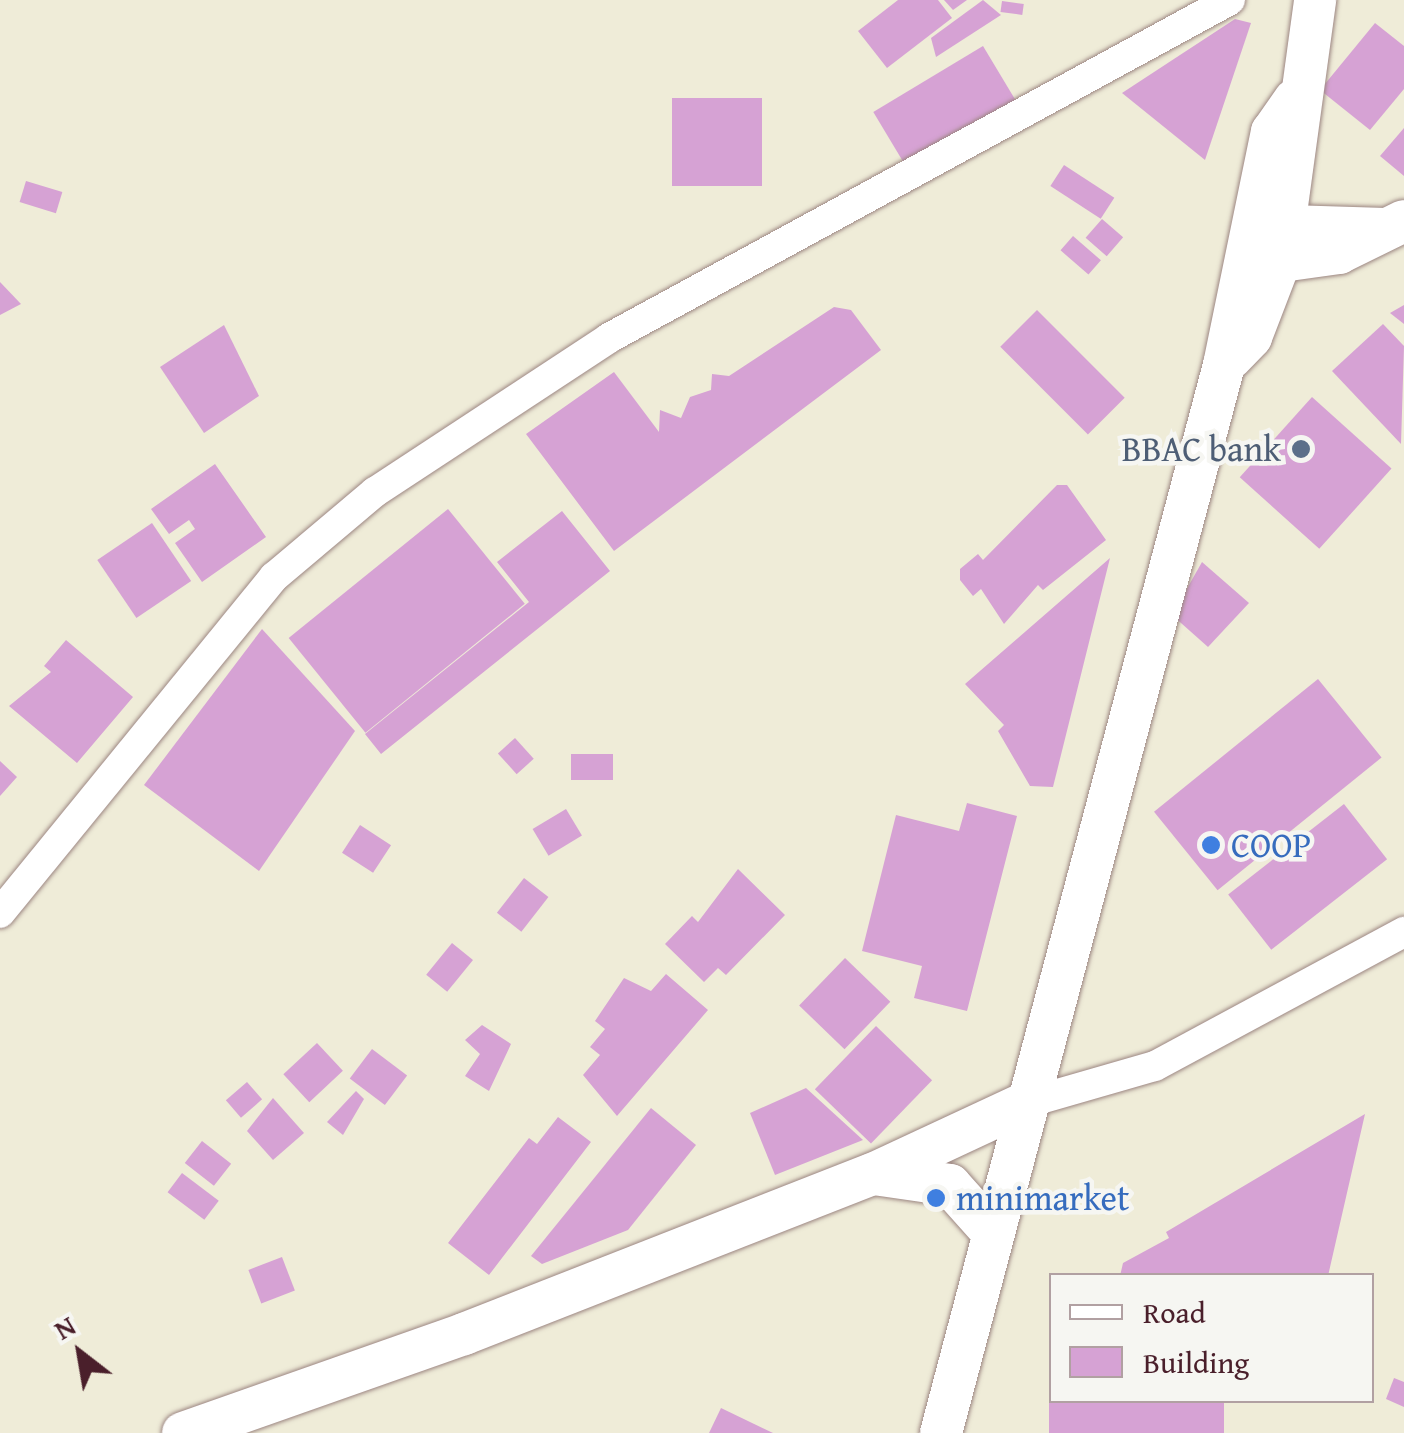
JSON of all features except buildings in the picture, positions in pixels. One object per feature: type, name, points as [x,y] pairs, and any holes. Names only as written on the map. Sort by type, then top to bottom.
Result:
[{"type":"main road","points":[[940,1433],[1024,1104],[1224,365],[1251,337],[1263,244],[1315,0]]},
{"type":"main road","points":[[1263,244],[1394,225]]},
{"type":"main road","points":[[182,1433],[873,1174],[1024,1104]]},
{"type":"main road","points":[[873,1174],[950,1185],[992,1232]]},
{"type":"street","points":[[0,914],[274,578],[375,492],[609,338],[1230,0]]},
{"type":"street","points":[[1024,1104],[1155,1066],[1404,932]]},
{"type":"place","name":"BBAC bank","points":[[1301,449]]},
{"type":"place","name":"COOP","points":[[1211,845]]},
{"type":"place","name":"minimarket","points":[[936,1198]]}]
